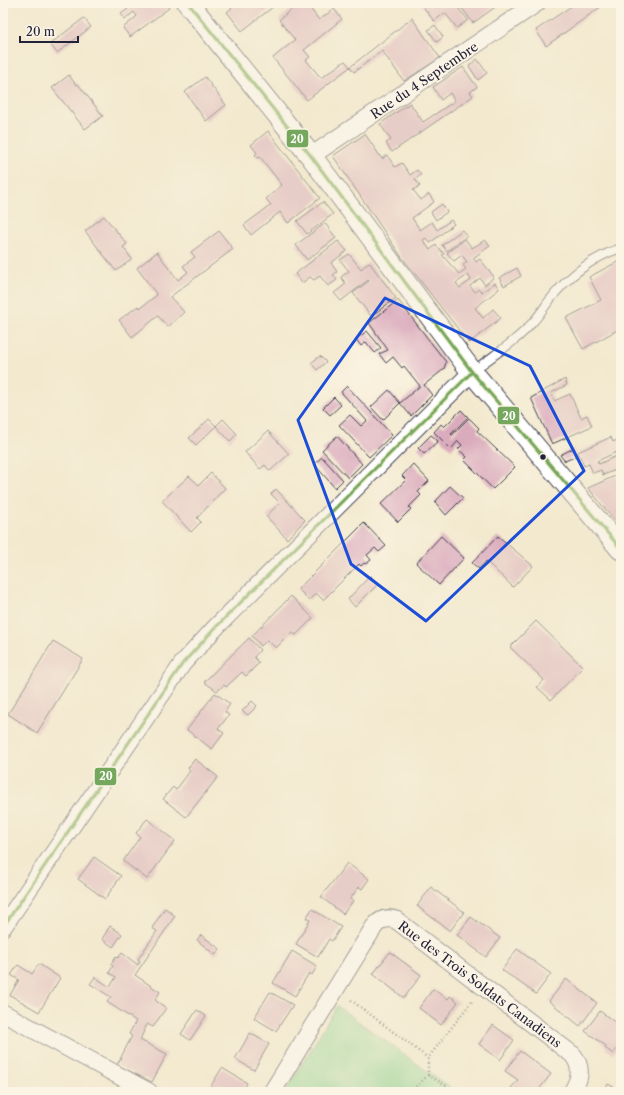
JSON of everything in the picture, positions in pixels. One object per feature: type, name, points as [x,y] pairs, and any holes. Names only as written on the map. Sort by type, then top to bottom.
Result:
[{"type":"street","points":[[188,3],[311,156],[472,372],[621,549]]},
{"type":"street","name":"Rue du 4 Septembre","points":[[311,156],[537,3]]},
{"type":"street","points":[[3,927],[183,664],[217,626],[472,372]]},
{"type":"street","name":"Rue des Trois Soldats Canadiens","points":[[272,1092],[374,926],[381,920],[389,918],[396,920],[573,1055],[580,1072],[578,1081],[572,1092]]},
{"type":"street","points":[[3,1013],[149,1092]]},
{"type":"lane","points":[[472,372],[532,324],[550,300],[572,275],[591,262],[621,248]]},
{"type":"path","points":[[410,1092],[428,1075],[428,1058],[484,987]]},
{"type":"path","points":[[336,988],[428,1058]]},
{"type":"path","points":[[428,1075],[457,1092]]},
{"type":"highlighted area","points":[[385,298],[530,366],[584,471],[426,621],[351,564],[298,420]]},
{"type":"green space","points":[[337,1006],[456,1092],[285,1092]]},
{"type":"building","points":[[127,3],[165,3],[169,8],[130,37],[123,28],[137,16],[134,12],[125,19],[121,14],[128,9],[127,8],[129,6]]},
{"type":"building","points":[[238,3],[247,3],[248,5],[256,3],[260,8],[267,3],[278,3],[242,31],[227,12]]},
{"type":"building","points":[[299,3],[306,3],[319,20],[334,9],[342,19],[304,50],[310,57],[306,60],[321,78],[345,61],[350,67],[307,100],[273,58],[295,40],[279,20]]},
{"type":"building","points":[[454,3],[468,20],[457,28],[445,13],[434,21],[421,4]]},
{"type":"building","points":[[456,3],[501,3],[473,23],[461,7],[459,8]]},
{"type":"building","points":[[576,3],[606,3],[546,46],[536,30]]},
{"type":"building","points":[[616,3],[621,3],[621,17]]},
{"type":"building","points":[[84,18],[91,27],[57,53],[50,44]]},
{"type":"building","points":[[412,18],[440,58],[404,81],[382,51],[354,72],[350,67]]},
{"type":"building","points":[[435,25],[443,37],[437,42],[428,30]]},
{"type":"building","points":[[477,59],[487,73],[478,80],[469,66]]},
{"type":"building","points":[[463,67],[477,87],[470,92],[473,96],[392,152],[386,143],[391,140],[380,124],[410,103],[423,122],[455,101],[450,93],[441,100],[433,87]]},
{"type":"building","points":[[69,75],[103,116],[85,129],[52,88]]},
{"type":"building","points":[[205,77],[226,105],[206,121],[185,92]]},
{"type":"building","points":[[268,131],[320,198],[288,223],[280,212],[251,235],[244,225],[271,205],[266,199],[282,185],[260,157],[258,158],[255,155],[257,153],[251,145]]},
{"type":"building","points":[[365,134],[382,159],[387,155],[395,167],[402,163],[410,175],[417,170],[421,175],[415,179],[420,186],[413,190],[421,200],[429,194],[434,202],[412,218],[420,230],[432,222],[437,230],[451,220],[454,224],[430,243],[426,238],[423,240],[430,250],[436,245],[444,254],[442,255],[459,274],[466,269],[463,265],[467,262],[462,255],[454,261],[447,253],[465,239],[472,248],[485,240],[490,246],[473,258],[476,262],[480,259],[494,277],[485,285],[480,278],[470,286],[475,292],[479,289],[482,292],[495,283],[499,289],[475,308],[483,318],[493,309],[501,318],[469,343],[401,256],[333,156]],"holes":[[[468,275],[471,280],[460,288],[456,283]]]},
{"type":"building","points":[[323,202],[333,214],[307,234],[297,221]]},
{"type":"building","points":[[442,204],[447,212],[436,220],[431,212]]},
{"type":"building","points":[[104,216],[127,244],[123,247],[132,259],[116,271],[85,231]]},
{"type":"building","points":[[325,223],[336,238],[307,260],[296,245]]},
{"type":"building","points":[[462,230],[467,236],[447,251],[442,245]]},
{"type":"building","points":[[219,231],[233,249],[170,297],[184,312],[168,327],[158,316],[132,337],[119,320],[138,306],[140,308],[157,295],[137,268],[157,252],[178,280],[188,272],[183,266],[195,257],[191,252]]},
{"type":"building","points":[[338,241],[347,251],[331,263],[337,272],[333,275],[337,280],[328,286],[320,276],[314,280],[310,277],[302,283],[295,274]]},
{"type":"building","points":[[349,254],[361,269],[369,262],[396,298],[371,316],[353,293],[369,281],[368,280],[341,301],[334,293],[346,284],[341,277],[349,271],[340,260]]},
{"type":"building","points":[[621,260],[621,328],[583,349],[566,318],[601,300],[589,277]]},
{"type":"building","points":[[517,268],[521,276],[504,286],[499,278]]},
{"type":"building","points":[[398,300],[446,362],[444,369],[424,385],[432,395],[411,416],[400,403],[420,386],[404,366],[402,368],[393,357],[386,363],[379,354],[388,350],[369,323]]},
{"type":"building","points":[[367,331],[381,348],[375,353],[366,342],[361,346],[356,339]]},
{"type":"building","points":[[320,356],[326,362],[317,370],[311,363]]},
{"type":"building","points":[[565,379],[567,385],[551,393],[554,401],[570,394],[581,418],[587,415],[592,426],[552,444],[531,398]]},
{"type":"building","points":[[347,386],[392,435],[369,457],[339,425],[350,415],[361,426],[367,421],[341,392]]},
{"type":"building","points":[[389,390],[400,403],[383,420],[371,407]]},
{"type":"building","points":[[334,397],[341,405],[330,415],[323,408]]},
{"type":"building","points":[[461,410],[468,417],[451,434],[452,435],[469,418],[479,428],[477,431],[515,467],[493,489],[464,460],[467,457],[458,449],[462,445],[458,441],[451,449],[434,432],[441,424],[444,427]]},
{"type":"building","points":[[209,419],[216,426],[196,445],[189,438]]},
{"type":"building","points":[[223,419],[237,434],[230,441],[216,426]]},
{"type":"building","points":[[268,431],[289,454],[270,471],[265,465],[260,469],[245,452]]},
{"type":"building","points":[[431,435],[438,441],[424,454],[418,448]]},
{"type":"building","points":[[337,436],[362,464],[348,478],[322,450]]},
{"type":"building","points":[[611,437],[613,442],[621,438],[621,450],[597,461],[599,464],[621,454],[621,468],[603,475],[601,470],[593,473],[589,464],[584,466],[578,452]]},
{"type":"building","points":[[574,448],[577,456],[565,461],[560,455]]},
{"type":"building","points":[[322,457],[343,480],[335,488],[314,464]]},
{"type":"building","points":[[413,464],[429,481],[418,492],[421,495],[409,507],[411,509],[398,522],[381,504],[406,480],[402,476]]},
{"type":"building","points":[[211,473],[225,488],[197,518],[201,522],[191,532],[162,501],[189,476],[199,485]]},
{"type":"building","points":[[615,476],[621,483],[621,528],[588,488]]},
{"type":"building","points":[[450,486],[463,498],[446,515],[435,502]]},
{"type":"building","points":[[276,489],[305,520],[287,539],[266,516],[280,503],[271,494]]},
{"type":"building","points":[[364,523],[386,546],[379,552],[375,548],[367,555],[371,560],[361,566],[359,564],[323,600],[316,593],[309,600],[298,589]]},
{"type":"building","points":[[441,536],[464,558],[439,585],[416,563]]},
{"type":"building","points":[[498,536],[533,566],[513,587],[486,561],[479,569],[472,563]]},
{"type":"building","points":[[370,576],[378,584],[355,607],[348,599]]},
{"type":"building","points":[[291,596],[313,618],[296,635],[292,632],[276,648],[267,640],[261,646],[252,636]]},
{"type":"building","points":[[536,621],[583,667],[551,700],[537,687],[544,680],[510,647]]},
{"type":"building","points":[[249,638],[260,650],[254,657],[259,663],[246,676],[242,672],[226,687],[224,685],[217,691],[204,682]]},
{"type":"building","points":[[53,641],[83,659],[37,733],[8,714]]},
{"type":"building","points":[[215,693],[230,704],[225,712],[229,715],[218,729],[224,733],[212,749],[187,730]]},
{"type":"building","points":[[252,701],[257,706],[248,715],[242,711]]},
{"type":"building","points":[[195,759],[218,777],[186,817],[163,799],[173,787],[176,790],[190,771],[188,768]]},
{"type":"building","points":[[147,819],[175,841],[147,879],[123,861],[140,837],[136,833]]},
{"type":"building","points":[[94,857],[121,876],[105,899],[78,879]]},
{"type":"building","points":[[347,863],[369,879],[362,889],[359,887],[350,899],[353,901],[343,914],[321,897]]},
{"type":"building","points":[[431,887],[464,912],[450,931],[417,906]]},
{"type":"building","points":[[165,908],[175,916],[135,975],[160,992],[155,1000],[166,1008],[153,1027],[147,1024],[140,1040],[167,1054],[152,1082],[117,1065],[132,1036],[129,1034],[136,1021],[107,1002],[111,997],[90,984],[95,977],[110,987],[116,977],[109,973],[113,966],[111,964],[116,956],[118,958],[122,953],[138,965],[140,961],[138,959],[157,931],[152,928]]},
{"type":"building","points":[[312,909],[341,927],[332,941],[329,939],[318,957],[296,944],[310,920],[306,918]]},
{"type":"building","points":[[471,917],[500,938],[486,957],[457,935]]},
{"type":"building","points":[[110,926],[122,934],[113,947],[102,939]]},
{"type":"building","points":[[201,935],[220,949],[215,955],[197,940]]},
{"type":"building","points":[[517,949],[551,974],[536,994],[502,970]]},
{"type":"building","points":[[292,951],[317,966],[312,975],[309,973],[295,996],[273,983]]},
{"type":"building","points":[[390,952],[421,975],[404,998],[373,974]]},
{"type":"building","points":[[39,964],[60,978],[39,1012],[10,995],[19,980],[11,975],[18,965],[32,974]]},
{"type":"building","points":[[566,979],[597,1003],[580,1026],[549,1001]]},
{"type":"building","points":[[433,989],[448,999],[450,996],[458,1002],[441,1025],[419,1008]]},
{"type":"building","points":[[270,992],[293,1005],[276,1031],[254,1018]]},
{"type":"building","points":[[197,1010],[206,1016],[190,1040],[181,1034]]},
{"type":"building","points":[[600,1011],[621,1027],[621,1043],[613,1054],[605,1048],[606,1046],[585,1031]]},
{"type":"building","points":[[493,1025],[514,1040],[500,1060],[479,1044]]},
{"type":"building","points":[[250,1033],[269,1044],[254,1070],[235,1059]]},
{"type":"building","points":[[520,1051],[551,1074],[537,1092],[529,1089],[527,1092],[516,1092],[511,1088],[518,1080],[505,1071]]},
{"type":"building","points":[[222,1068],[247,1083],[242,1092],[207,1092]]},
{"type":"building","points":[[608,1084],[621,1091],[621,1092],[603,1092]]},
{"type":"transit line","name":"20","points":[[188,3],[311,156],[472,372],[621,549]]},
{"type":"transit line","name":"20","points":[[3,927],[183,663],[217,626],[472,372]]}]
